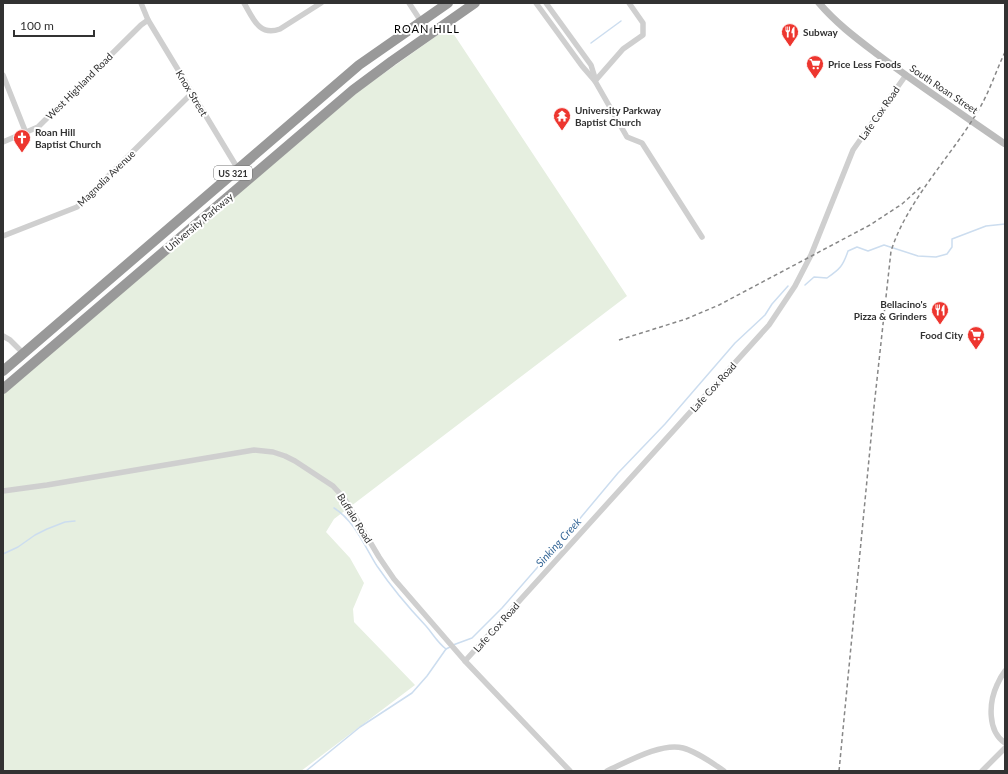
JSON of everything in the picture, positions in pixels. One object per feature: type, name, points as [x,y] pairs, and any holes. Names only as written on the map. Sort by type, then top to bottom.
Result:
[{"type":"highway","name":"University Parkway","points":[[3,371],[359,65],[448,3]]},
{"type":"highway","name":"University Parkway","points":[[3,389],[368,78],[474,3]]},
{"type":"highway","points":[[327,93],[337,105]]},
{"type":"highway","points":[[131,260],[141,272]]},
{"type":"main road","name":"South Roan Street","points":[[819,3],[830,16],[850,34],[906,76],[1005,144]]},
{"type":"street","name":"Knox Street","points":[[141,3],[148,20],[238,169],[248,181]]},
{"type":"street","points":[[244,3],[261,28],[267,31],[274,31],[280,29],[321,3]]},
{"type":"street","points":[[409,3],[430,35]]},
{"type":"street","points":[[536,3],[582,66],[595,80],[627,137],[642,143],[702,237]]},
{"type":"street","points":[[546,3],[591,65],[595,80]]},
{"type":"street","points":[[595,80],[623,49],[643,35],[643,23],[630,3]]},
{"type":"street","name":"West Highland Road","points":[[3,142],[38,127],[141,25],[148,20]]},
{"type":"street","points":[[3,75],[26,133]]},
{"type":"street","name":"Lafe Cox Road","points":[[465,661],[769,324],[795,286],[811,255],[853,150],[906,76]]},
{"type":"street","name":"Magnolia Avenue","points":[[3,236],[77,207],[192,93]]},
{"type":"street","points":[[3,336],[10,340],[24,354]]},
{"type":"street","name":"Buffalo Road","points":[[3,491],[254,450],[268,451],[285,456],[321,477],[333,486],[344,498],[394,579],[442,636],[570,771]]},
{"type":"street","points":[[1005,671],[996,686],[992,702],[991,718],[1000,740],[1005,743]]},
{"type":"street","points":[[607,771],[660,748],[672,746],[688,749],[724,771]]},
{"type":"street","points":[[982,771],[1005,748]]},
{"type":"green space","points":[[449,27],[627,296],[334,519],[326,532],[350,558],[364,583],[353,609],[354,622],[415,685],[301,771],[3,771],[3,395],[359,91]]},
{"type":"waterway","points":[[591,43],[621,21]]},
{"type":"waterway","name":"Sinking Creek","points":[[805,285],[814,277],[827,278],[843,264],[848,251],[857,247],[868,251],[884,245],[918,256],[936,257],[947,254],[952,247],[952,239],[986,226],[1005,224]]},
{"type":"waterway","name":"Sinking Creek","points":[[453,645],[472,638],[502,608],[618,473],[665,424],[735,343],[765,315],[772,304],[788,286]]},
{"type":"waterway","points":[[334,508],[341,513],[353,527],[394,590],[446,649]]},
{"type":"waterway","points":[[3,554],[18,547],[35,535],[47,529],[65,522],[75,521]]},
{"type":"waterway","name":"Sinking Creek","points":[[306,771],[360,727],[412,693],[427,676],[446,649],[450,647]]},
{"type":"railway","points":[[839,771],[874,407],[891,251],[898,232],[919,196],[978,111],[1005,52]]},
{"type":"railway","points":[[619,340],[686,319],[719,305],[870,225],[902,204],[922,186]]},
{"type":"place","name":"Subway","points":[[790,47]]},
{"type":"place","name":"Price Less Foods","points":[[815,79]]},
{"type":"place","name":"University Parkway Baptist Church","points":[[562,131]]},
{"type":"place","name":"Roan Hill Baptist Church","points":[[22,153]]},
{"type":"place","name":"Bellacino's Pizza & Grinders","points":[[940,325]]},
{"type":"place","name":"Food City","points":[[976,350]]},
{"type":"district","name":"ROAN HILL","points":[[427,28]]}]
